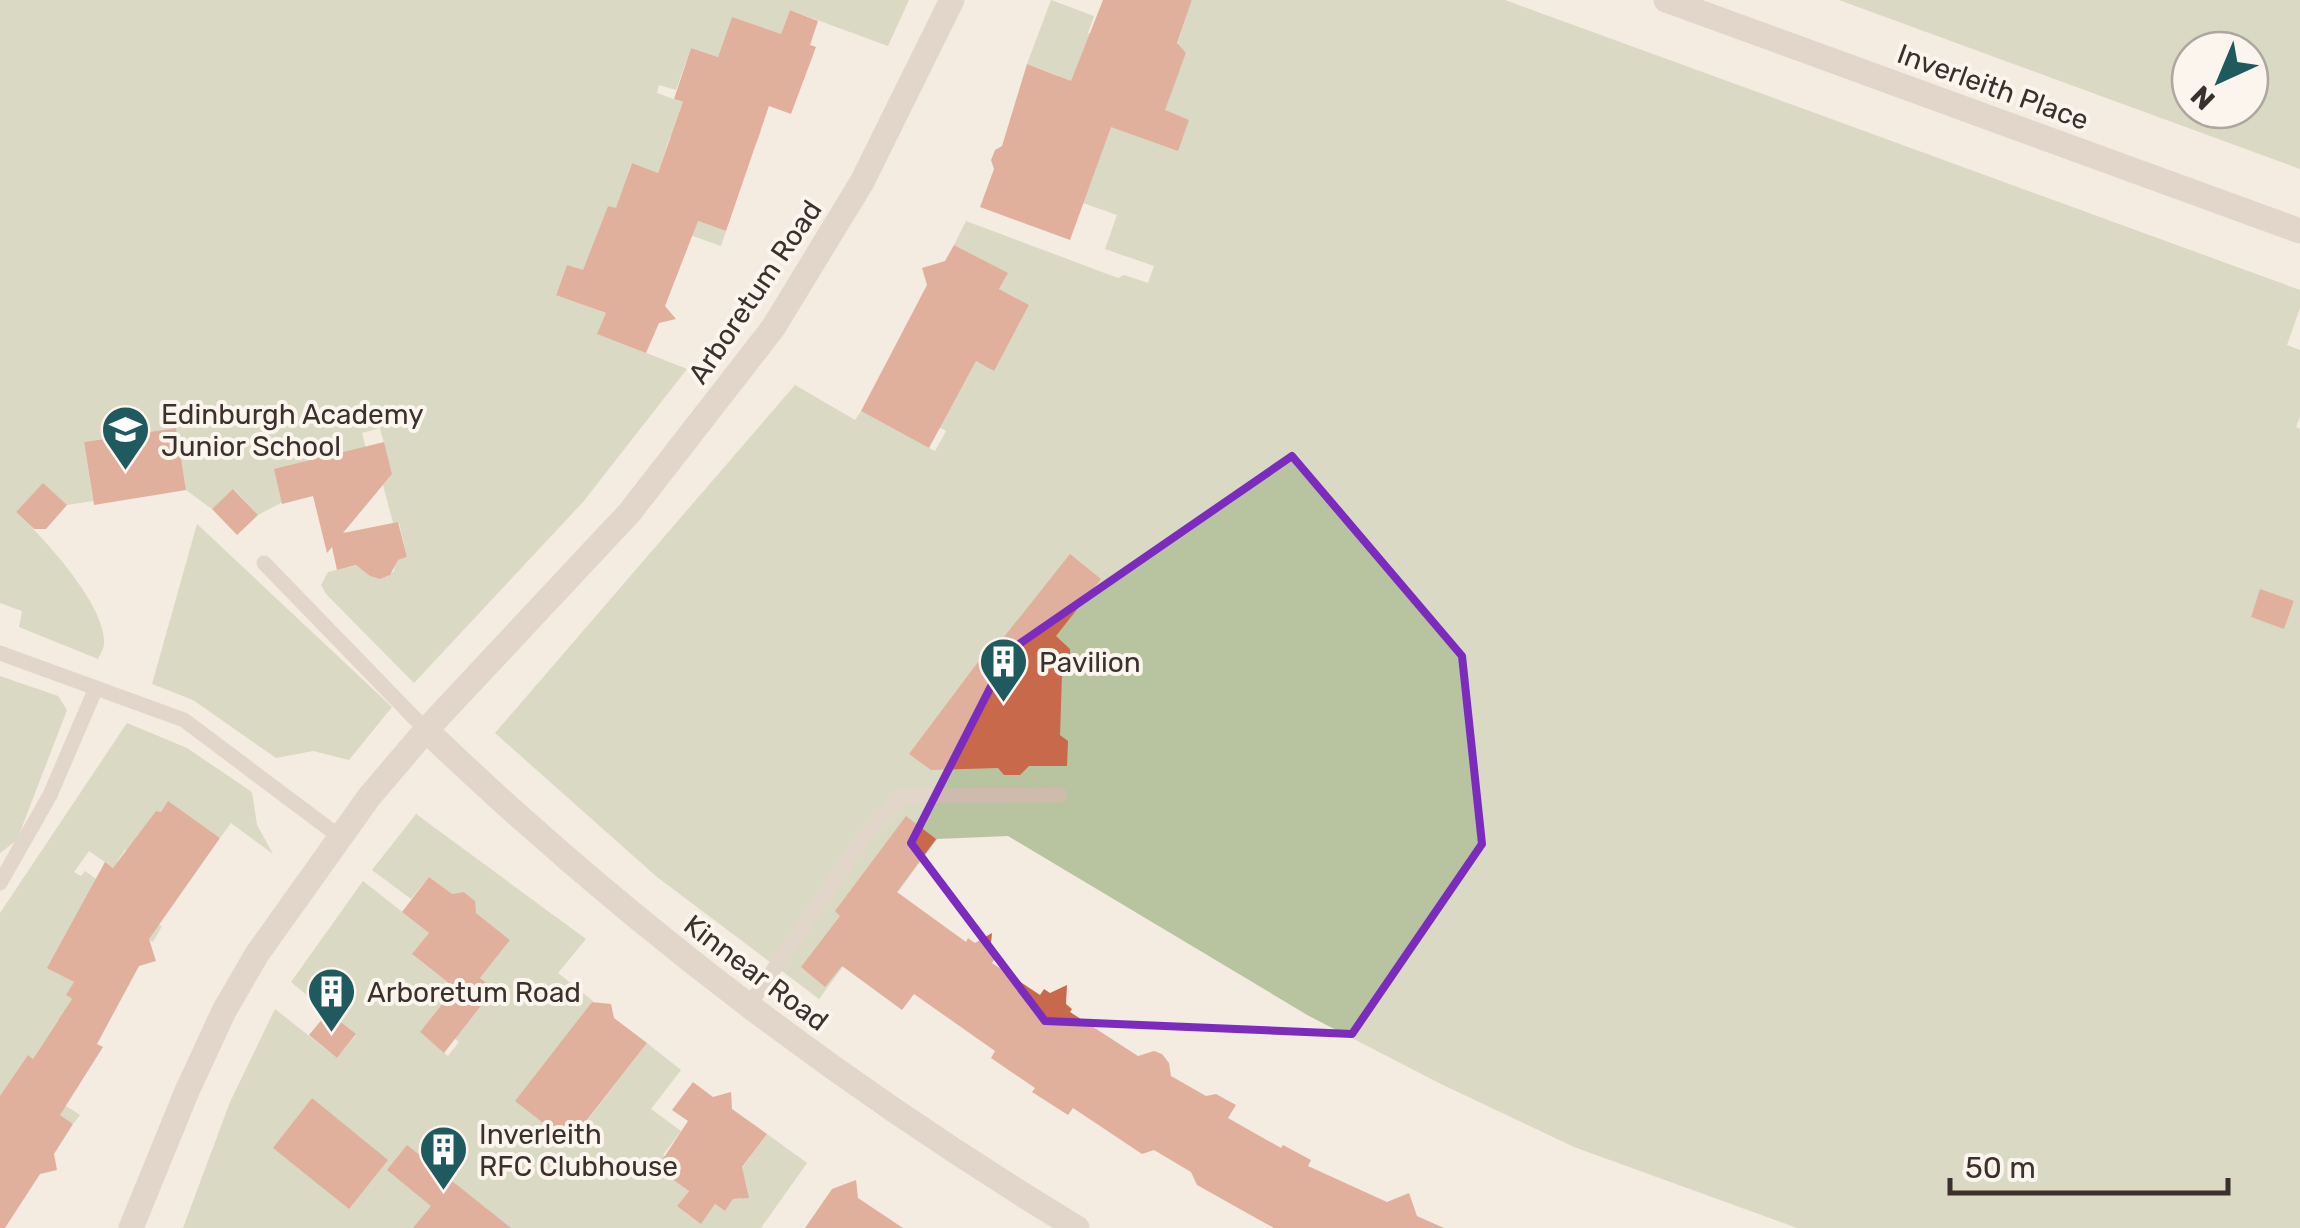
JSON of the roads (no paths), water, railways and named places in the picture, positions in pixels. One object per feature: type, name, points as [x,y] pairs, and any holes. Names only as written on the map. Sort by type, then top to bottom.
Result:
[{"type":"street","name":"Arboretum Road","points":[[132,1228],[186,1091],[230,999],[266,940],[369,797],[426,730],[630,512],[773,328],[862,182],[952,0]]},
{"type":"street","name":"Inverleith Place","points":[[1666,0],[2300,230]]},
{"type":"street","name":"Kinnear Road","points":[[426,730],[583,874],[748,1007],[934,1136],[1076,1228]]},
{"type":"lane","points":[[264,563],[426,730]]},
{"type":"lane","points":[[0,653],[184,720],[340,837]]},
{"type":"lane","points":[[0,882],[50,794],[96,688]]},
{"type":"lane","points":[[748,1007],[864,837],[901,796],[1060,795]]},
{"type":"place","name":"Edinburgh Academy Junior School","points":[[126,472]]},
{"type":"place","name":"Pavilion","points":[[1004,704]]},
{"type":"place","name":"Arboretum Road","points":[[332,1034]]},
{"type":"place","name":"Inverleith RFC Clubhouse","points":[[444,1192]]}]
